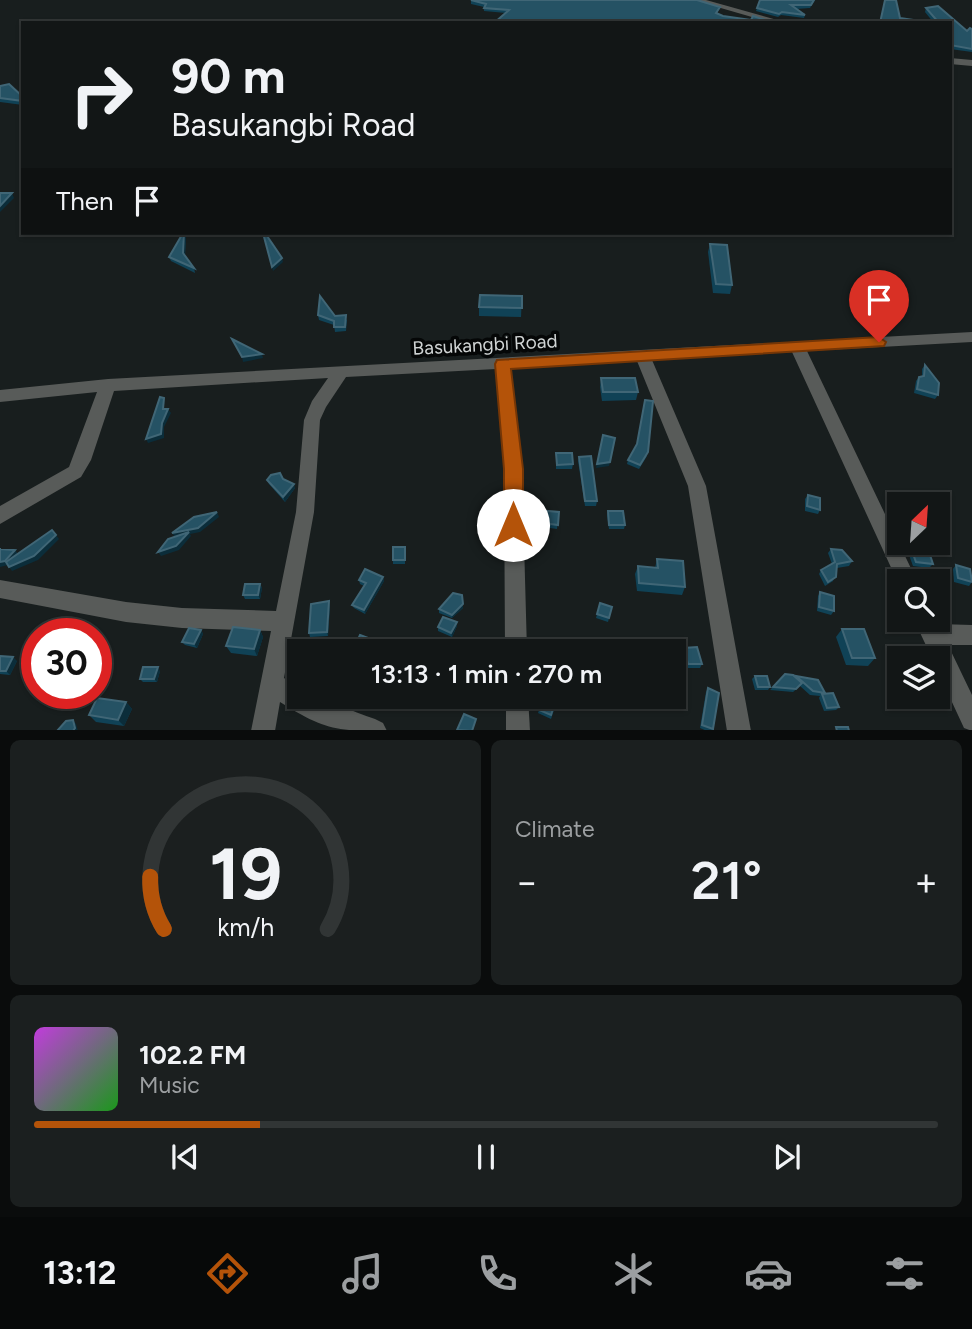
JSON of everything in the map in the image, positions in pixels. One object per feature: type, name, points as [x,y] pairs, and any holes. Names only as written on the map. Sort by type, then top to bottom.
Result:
[{"type":"street","points":[[697,0],[776,21]]},
{"type":"street","points":[[952,61],[972,63]]},
{"type":"street","name":"Basukangbi Road","points":[[0,396],[108,385],[972,337]]},
{"type":"street","points":[[797,347],[901,569]]},
{"type":"street","points":[[642,356],[685,453],[699,496],[739,730]]},
{"type":"street","points":[[503,364],[513,469],[516,639]]},
{"type":"street","points":[[263,730],[305,512],[312,420],[318,405],[340,374]]},
{"type":"street","points":[[0,516],[75,472],[82,460],[108,385]]},
{"type":"street","points":[[0,589],[126,612],[182,618],[282,621]]},
{"type":"street","points":[[950,631],[972,635]]},
{"type":"street","points":[[931,632],[972,720]]},
{"type":"street","points":[[271,682],[291,698],[317,712],[375,730]]},
{"type":"street","points":[[517,709],[518,730]]},
{"type":"building","points":[[471,0],[697,0],[720,7],[716,13],[723,16],[751,20],[753,16],[769,21],[496,21],[509,10],[484,8],[486,4]]},
{"type":"building","points":[[760,0],[814,0],[811,5],[791,5],[805,15],[782,12],[779,14],[757,8]]},
{"type":"building","points":[[885,0],[896,0],[900,18],[920,21],[880,21]]},
{"type":"building","points":[[938,6],[967,31],[972,29],[972,49],[952,45],[952,21],[937,21],[926,8]]},
{"type":"building","points":[[9,84],[21,95],[21,101],[0,98],[0,86]]},
{"type":"building","points":[[0,193],[12,193],[0,206]]},
{"type":"building","points":[[184,235],[183,253],[194,268],[169,257]]},
{"type":"building","points":[[264,235],[266,235],[282,258],[272,267]]},
{"type":"building","points":[[710,244],[727,245],[732,285],[716,284]]},
{"type":"building","points":[[480,295],[522,296],[522,308],[479,307]]},
{"type":"building","points":[[320,296],[335,316],[346,315],[345,327],[334,327],[334,321],[318,315]]},
{"type":"building","points":[[232,339],[262,354],[242,357]]},
{"type":"building","points":[[925,365],[939,383],[938,395],[917,389],[919,377],[924,376]]},
{"type":"building","points":[[601,378],[635,378],[638,392],[603,392]]},
{"type":"building","points":[[160,397],[164,398],[163,409],[168,409],[161,434],[146,439]]},
{"type":"building","points":[[645,400],[653,401],[648,452],[640,465],[628,460],[637,444]]},
{"type":"building","points":[[603,435],[615,438],[610,462],[597,464]]},
{"type":"building","points":[[556,453],[572,453],[573,464],[557,465]]},
{"type":"building","points":[[591,456],[597,501],[585,501],[579,457]]},
{"type":"building","points":[[280,473],[283,479],[294,484],[283,497],[267,480],[271,475]]},
{"type":"building","points":[[808,495],[820,498],[820,510],[807,506]]},
{"type":"building","points":[[537,510],[559,512],[558,525],[536,522]]},
{"type":"building","points":[[608,511],[623,511],[625,525],[609,525]]},
{"type":"building","points":[[217,512],[198,528],[172,533],[194,517]]},
{"type":"building","points":[[52,530],[56,535],[34,556],[9,567],[6,562]]},
{"type":"building","points":[[189,532],[176,546],[158,552],[168,539]]},
{"type":"building","points":[[393,547],[405,547],[405,560],[393,560]]},
{"type":"building","points":[[0,549],[15,550],[5,561],[0,562]]},
{"type":"building","points":[[831,549],[842,550],[852,561],[837,564],[836,577],[828,582],[821,570],[835,562]]},
{"type":"building","points":[[913,555],[930,555],[933,564],[916,562]]},
{"type":"building","points":[[657,559],[683,561],[685,587],[639,583],[638,566],[658,568]]},
{"type":"building","points":[[956,565],[970,569],[972,582],[958,578]]},
{"type":"building","points":[[365,569],[383,577],[364,610],[352,605],[366,583],[359,580]]},
{"type":"building","points":[[245,584],[260,584],[258,595],[243,595]]},
{"type":"building","points":[[820,592],[834,596],[834,611],[819,607]]},
{"type":"building","points":[[453,593],[462,595],[463,604],[452,615],[439,609]]},
{"type":"building","points":[[329,601],[327,632],[309,633],[311,604]]},
{"type":"building","points":[[600,603],[612,607],[609,618],[597,614]]},
{"type":"building","points":[[443,617],[457,622],[451,633],[438,627]]},
{"type":"building","points":[[233,627],[260,630],[254,649],[226,646]]},
{"type":"building","points":[[189,628],[201,630],[194,644],[182,642]]},
{"type":"building","points":[[842,629],[864,629],[875,658],[852,658]]},
{"type":"building","points":[[697,647],[702,664],[688,664],[686,648]]},
{"type":"building","points":[[0,656],[13,657],[6,671],[0,671]]},
{"type":"building","points":[[143,667],[158,667],[154,679],[140,679]]},
{"type":"building","points":[[785,674],[793,675],[802,683],[796,689],[773,687]]},
{"type":"building","points":[[755,676],[767,676],[770,687],[758,687]]},
{"type":"building","points":[[796,676],[818,680],[825,693],[813,691]]},
{"type":"building","points":[[708,688],[719,693],[713,729],[702,725]]},
{"type":"building","points":[[833,693],[839,707],[827,708],[822,694]]},
{"type":"building","points":[[112,700],[126,702],[118,720],[89,715],[92,709],[112,709]]},
{"type":"building","points":[[539,709],[553,709],[551,715]]},
{"type":"building","points":[[464,714],[476,719],[472,730],[457,730]]},
{"type":"building","points":[[73,720],[74,730],[58,730],[66,721]]},
{"type":"building","points":[[836,727],[848,727],[849,730],[837,730]]},
{"type":"route","points":[[513,525],[513,469],[503,364],[879,342]]}]
